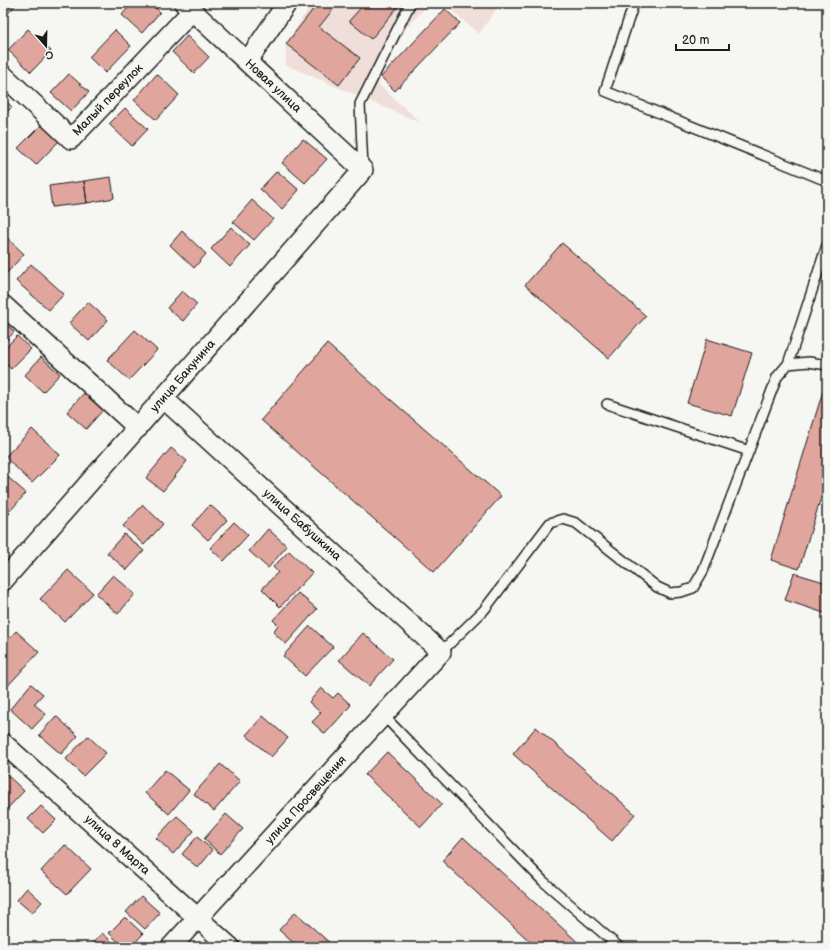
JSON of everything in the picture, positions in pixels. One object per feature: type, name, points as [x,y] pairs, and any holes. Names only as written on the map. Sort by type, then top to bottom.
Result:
[{"type":"street","points":[[247,62],[286,3]]},
{"type":"street","name":"Новая улица","points":[[188,7],[363,170]]},
{"type":"street","name":"Малый переулок","points":[[3,75],[71,138],[188,7]]},
{"type":"street","name":"улица Бакунина","points":[[3,581],[363,170]]},
{"type":"street","points":[[3,305],[138,428]]},
{"type":"street","name":"улица Бабушкина","points":[[163,398],[441,652]]},
{"type":"street","name":"улица Просвещения","points":[[171,947],[441,652]]},
{"type":"street","name":"улица 8 Марта","points":[[3,744],[230,947]]},
{"type":"lane","points":[[363,170],[360,104],[411,3]]},
{"type":"lane","points":[[634,3],[605,91],[827,180]]},
{"type":"lane","points":[[441,652],[484,610],[550,523],[563,519],[576,523],[657,587],[670,593],[681,592],[693,588],[704,571],[777,378],[788,364],[827,245]]},
{"type":"lane","points":[[788,364],[809,362],[827,365]]},
{"type":"lane","points":[[607,404],[749,451]]},
{"type":"lane","points":[[383,715],[543,881],[619,947]]},
{"type":"shaded area","points":[[312,3],[430,3],[406,28],[379,75],[378,84],[421,123],[286,65],[286,44]]},
{"type":"shaded area","points":[[443,3],[500,3],[479,34]]},
{"type":"building","points":[[3,3],[17,3],[3,19]]},
{"type":"building","points":[[132,3],[151,3],[160,12],[142,33],[122,15]]},
{"type":"building","points":[[318,3],[338,3],[319,27],[360,58],[339,85],[286,44]]},
{"type":"building","points":[[365,3],[401,3],[371,39],[349,21]]},
{"type":"building","points":[[445,9],[460,23],[395,91],[381,77]]},
{"type":"building","points":[[28,29],[51,51],[31,72],[8,50]]},
{"type":"building","points":[[115,30],[131,46],[105,73],[89,57]]},
{"type":"building","points":[[187,36],[209,57],[194,73],[172,52]]},
{"type":"building","points":[[69,74],[89,92],[71,111],[51,93]]},
{"type":"building","points":[[157,74],[179,95],[156,120],[134,100]]},
{"type":"building","points":[[3,98],[12,107],[3,116]]},
{"type":"building","points":[[125,108],[148,129],[132,146],[109,124]]},
{"type":"building","points":[[43,123],[60,140],[36,165],[18,148]]},
{"type":"building","points":[[303,139],[327,159],[305,183],[282,163]]},
{"type":"building","points":[[277,171],[299,190],[282,209],[260,189]]},
{"type":"building","points":[[111,177],[114,198],[87,203],[84,181]]},
{"type":"building","points":[[84,181],[87,203],[52,207],[49,186]]},
{"type":"building","points":[[252,200],[273,219],[254,240],[233,222]]},
{"type":"building","points":[[231,227],[250,245],[230,267],[211,249]]},
{"type":"building","points":[[182,231],[206,254],[194,268],[170,245]]},
{"type":"building","points":[[3,234],[24,254],[5,275],[3,273]]},
{"type":"building","points":[[562,243],[646,316],[609,358],[525,285]]},
{"type":"building","points":[[31,264],[64,294],[49,310],[16,281]]},
{"type":"building","points":[[182,291],[197,304],[183,321],[167,308]]},
{"type":"building","points":[[88,302],[108,320],[89,341],[69,323]]},
{"type":"building","points":[[3,321],[14,332],[3,344]]},
{"type":"building","points":[[135,330],[157,350],[129,380],[107,360]]},
{"type":"building","points":[[17,336],[31,349],[11,369],[3,361],[3,350]]},
{"type":"building","points":[[707,339],[752,353],[732,416],[687,403]]},
{"type":"building","points":[[327,344],[501,496],[434,572],[261,420]]},
{"type":"building","points":[[41,357],[60,374],[43,392],[25,375]]},
{"type":"building","points":[[827,378],[827,478],[799,569],[771,560]]},
{"type":"building","points":[[84,393],[103,410],[86,429],[67,412]]},
{"type":"building","points":[[32,429],[60,455],[32,483],[5,457]]},
{"type":"building","points":[[171,448],[187,461],[163,491],[146,478]]},
{"type":"building","points":[[3,473],[26,493],[11,510],[3,503]]},
{"type":"building","points":[[143,505],[163,524],[144,545],[123,526]]},
{"type":"building","points":[[210,505],[227,520],[208,540],[192,525]]},
{"type":"building","points":[[3,506],[10,513],[3,521]]},
{"type":"building","points":[[234,522],[248,535],[224,561],[210,548]]},
{"type":"building","points":[[268,529],[287,546],[268,568],[249,551]]},
{"type":"building","points":[[124,534],[144,551],[127,570],[107,553]]},
{"type":"building","points":[[289,551],[312,573],[280,607],[262,589],[278,572],[273,567]]},
{"type":"building","points":[[68,570],[93,593],[65,622],[40,599]]},
{"type":"building","points":[[794,573],[827,583],[827,614],[785,600]]},
{"type":"building","points":[[113,575],[135,594],[118,614],[96,594]]},
{"type":"building","points":[[298,593],[317,609],[286,644],[273,632],[278,625],[273,620]]},
{"type":"building","points":[[310,626],[333,647],[305,676],[283,656]]},
{"type":"building","points":[[16,631],[39,652],[3,691],[3,645]]},
{"type":"building","points":[[363,633],[393,659],[369,686],[339,660]]},
{"type":"building","points":[[31,684],[43,694],[34,704],[46,714],[32,729],[10,709]]},
{"type":"building","points":[[321,688],[333,698],[338,693],[351,705],[325,734],[312,722],[321,713],[309,702]]},
{"type":"building","points":[[56,716],[78,736],[61,754],[39,735]]},
{"type":"building","points":[[263,716],[288,738],[271,757],[246,735]]},
{"type":"building","points":[[536,727],[635,814],[612,841],[513,754]]},
{"type":"building","points":[[88,736],[106,753],[83,776],[66,759]]},
{"type":"building","points":[[387,752],[442,804],[421,827],[365,775]]},
{"type":"building","points":[[220,764],[240,781],[214,811],[194,794]]},
{"type":"building","points":[[165,770],[189,790],[169,814],[145,793]]},
{"type":"building","points":[[3,771],[24,791],[4,812],[3,811]]},
{"type":"building","points":[[41,806],[56,820],[43,833],[28,819]]},
{"type":"building","points":[[226,814],[243,829],[220,854],[204,839]]},
{"type":"building","points":[[177,816],[194,831],[173,854],[156,838]]},
{"type":"building","points":[[197,837],[213,850],[198,868],[182,854]]},
{"type":"building","points":[[463,837],[583,947],[536,947],[442,861]]},
{"type":"building","points":[[65,845],[91,869],[67,894],[41,871]]},
{"type":"building","points":[[27,888],[42,902],[32,913],[17,900]]},
{"type":"building","points":[[141,896],[160,913],[145,929],[126,912]]},
{"type":"building","points":[[295,912],[331,944],[328,947],[298,947],[279,930]]},
{"type":"building","points":[[125,917],[143,934],[131,947],[124,947],[109,933]]},
{"type":"building","points":[[102,933],[118,947],[89,947]]}]
